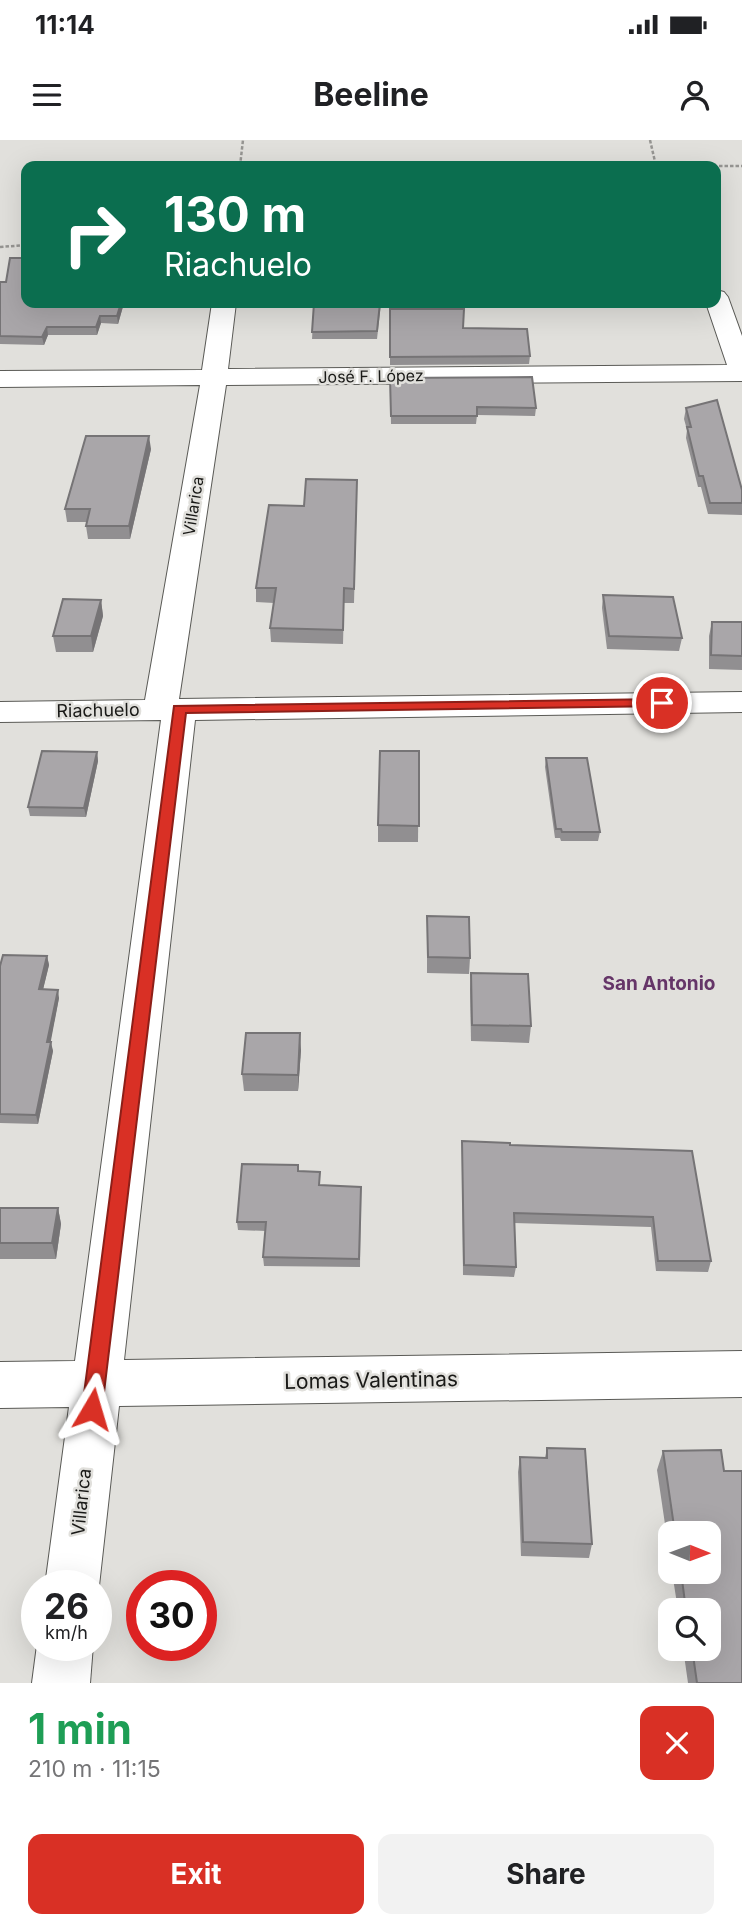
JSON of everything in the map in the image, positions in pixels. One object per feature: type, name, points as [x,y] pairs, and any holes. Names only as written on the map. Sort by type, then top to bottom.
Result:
[{"type":"street","name":"Villarica","points":[[74,1570],[170,710],[223,308]]},
{"type":"street","points":[[720,308],[742,372]]},
{"type":"street","name":"José F. López","points":[[0,379],[742,372]]},
{"type":"street","name":"Riachuelo","points":[[0,712],[742,702]]},
{"type":"street","name":"Lomas Valentinas","points":[[0,1385],[742,1374]]},
{"type":"street","points":[[61,1683],[63,1661]]},
{"type":"path","points":[[241,161],[243,140]]},
{"type":"path","points":[[650,140],[655,161]]},
{"type":"path","points":[[721,166],[742,166]]},
{"type":"path","points":[[0,247],[21,245]]},
{"type":"building","points":[[10,258],[21,258],[21,308],[119,308],[117,316],[100,316],[96,327],[47,327],[42,337],[0,336],[0,282],[6,282]]},
{"type":"building","points":[[314,308],[379,308],[377,331],[312,332]]},
{"type":"building","points":[[390,309],[464,309],[463,328],[527,329],[530,356],[390,357]]},
{"type":"building","points":[[532,377],[536,408],[477,407],[477,416],[391,416],[390,378]]},
{"type":"building","points":[[717,400],[742,490],[742,503],[710,503],[703,476],[699,476],[687,427],[691,427],[686,408]]},
{"type":"building","points":[[86,436],[149,436],[129,526],[86,526],[90,509],[65,509]]},
{"type":"building","points":[[306,479],[357,480],[354,589],[344,588],[343,630],[270,628],[276,588],[256,588],[269,505],[304,506]]},
{"type":"building","points":[[603,595],[673,597],[682,638],[609,636]]},
{"type":"building","points":[[63,599],[101,600],[91,636],[53,636]]},
{"type":"building","points":[[712,622],[742,622],[742,656],[711,655]]},
{"type":"building","points":[[42,751],[97,752],[84,808],[28,807]]},
{"type":"building","points":[[380,751],[419,751],[419,826],[378,825]]},
{"type":"building","points":[[546,758],[587,758],[600,832],[562,832],[561,829],[556,829]]},
{"type":"building","points":[[427,916],[469,917],[470,958],[428,957]]},
{"type":"building","points":[[3,955],[47,956],[39,989],[58,990],[47,1042],[51,1042],[36,1115],[0,1114],[0,966]]},
{"type":"building","points":[[471,973],[528,974],[531,1026],[472,1025]]},
{"type":"building","points":[[246,1033],[300,1033],[298,1075],[242,1074]]},
{"type":"building","points":[[462,1141],[692,1151],[711,1261],[658,1261],[653,1217],[514,1213],[516,1267],[464,1265]]},
{"type":"building","points":[[242,1164],[298,1165],[298,1171],[320,1172],[319,1185],[361,1187],[359,1259],[263,1257],[266,1222],[237,1222]]},
{"type":"building","points":[[0,1208],[58,1208],[52,1243],[0,1243]]},
{"type":"building","points":[[547,1448],[585,1449],[592,1544],[523,1542],[520,1457],[547,1458]]},
{"type":"building","points":[[721,1450],[724,1471],[742,1471],[742,1683],[697,1683],[694,1661],[721,1661],[721,1598],[684,1598],[683,1584],[721,1584],[721,1521],[673,1521],[663,1451]]},
{"type":"district","name":"San Antonio","points":[[659,983]]},
{"type":"route","points":[[92,1409],[179,709],[662,703]]}]
